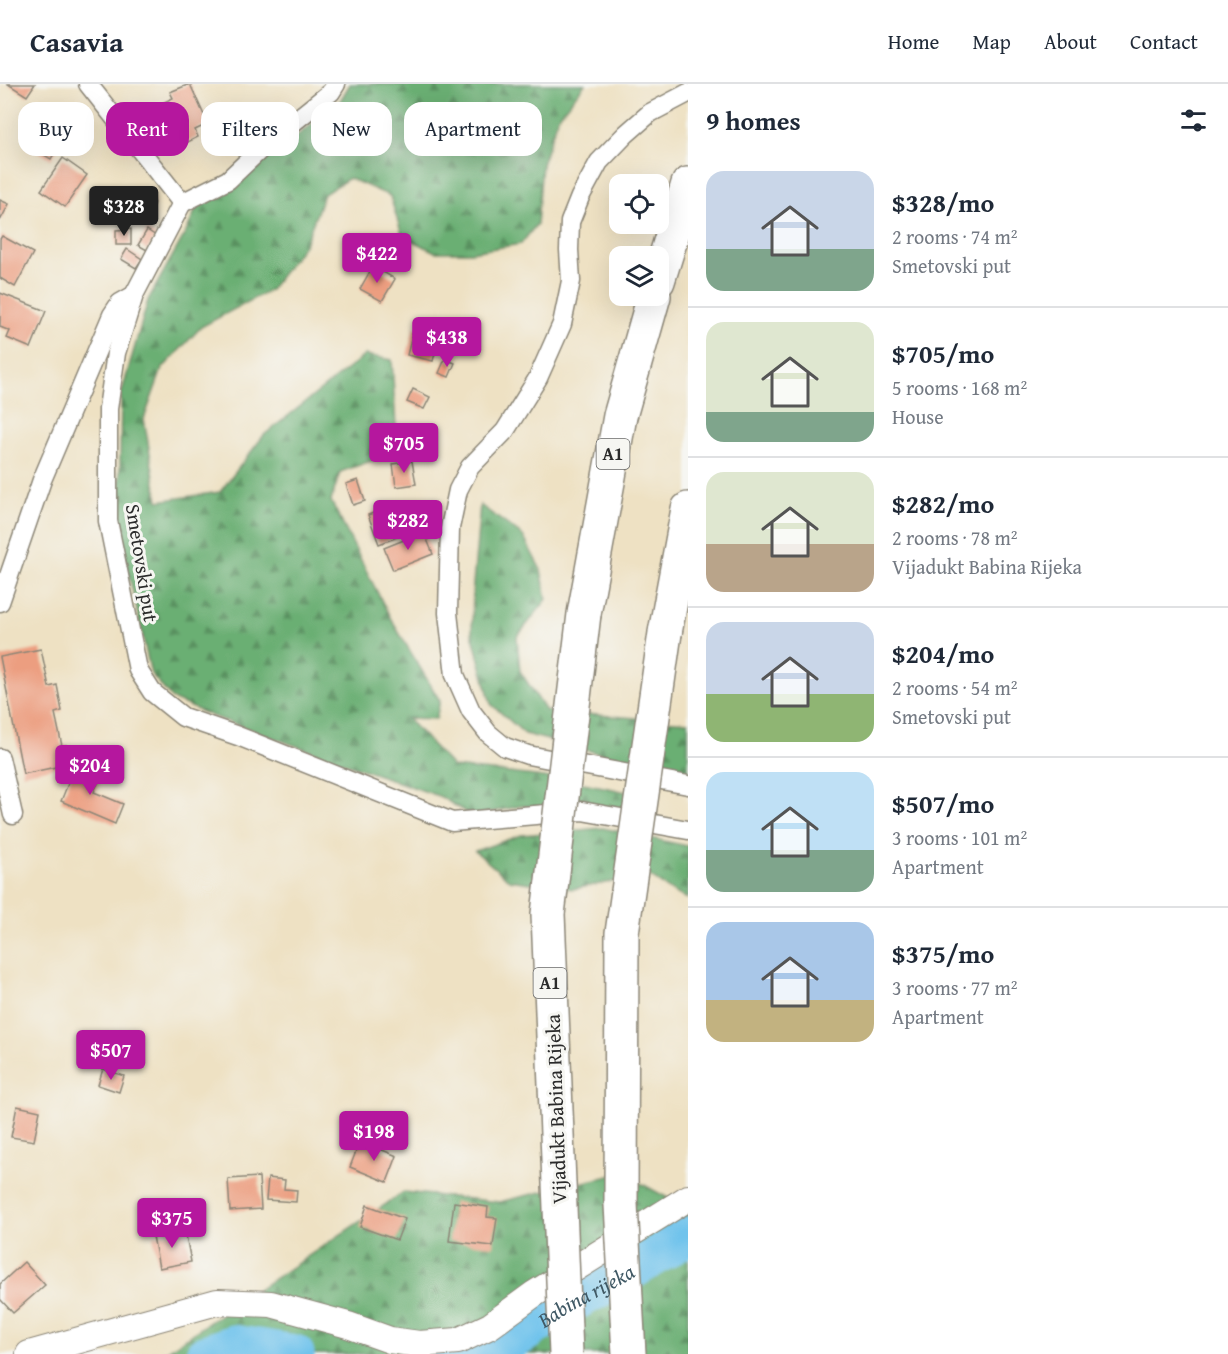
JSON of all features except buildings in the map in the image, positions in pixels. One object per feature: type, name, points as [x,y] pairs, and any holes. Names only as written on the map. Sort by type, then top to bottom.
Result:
[{"type":"highway","points":[[668,246],[688,184]]},
{"type":"highway","name":"Vijadukt Babina Rijeka","points":[[566,1354],[548,914],[584,614],[620,416],[651,306]]},
{"type":"highway","points":[[629,1354],[621,1204],[622,933],[664,633],[688,509]]},
{"type":"main road","points":[[29,1354],[217,1302],[271,1304],[348,1325],[390,1340],[419,1344],[458,1341],[490,1326],[534,1294],[688,1198]]},
{"type":"street","points":[[88,84],[182,203],[228,180],[265,146],[331,92],[336,84]]},
{"type":"street","points":[[688,93],[650,113],[626,134],[599,162],[580,197],[570,222],[571,281],[562,324],[538,378],[505,431],[470,467],[458,490],[450,528],[448,613],[455,675],[471,711],[488,733],[505,747],[528,755],[688,784]]},
{"type":"street","name":"Smetovski put","points":[[182,203],[134,295],[116,353],[108,409],[108,521],[138,670],[152,692],[183,717],[238,736],[452,822],[582,812],[688,830]]},
{"type":"street","points":[[0,602],[42,480],[112,315],[120,303],[134,295]]},
{"type":"street","points":[[0,758],[13,814]]},
{"type":"green space","points":[[350,84],[585,84],[558,117],[542,164],[537,224],[521,244],[471,252],[435,252],[402,235],[390,196],[349,178],[324,194],[305,244],[270,290],[201,327],[162,369],[144,419],[158,501],[220,492],[264,435],[365,355],[392,360],[396,427],[374,460],[340,472],[331,501],[392,621],[440,701],[436,719],[407,718],[453,767],[549,778],[622,791],[645,797],[646,815],[521,806],[472,816],[441,797],[212,716],[172,699],[151,674],[119,530],[121,395],[148,300],[187,230],[196,209],[270,156],[299,156],[299,134],[311,125],[311,156],[392,156],[392,102],[340,101]]},
{"type":"green space","points":[[480,505],[523,536],[541,570],[547,599],[517,637],[520,671],[546,711],[688,722],[688,774],[682,775],[525,734],[491,704],[472,633],[473,584]]},
{"type":"green space","points":[[603,828],[688,846],[688,899],[648,875],[573,889],[509,880],[475,851],[521,835]]},
{"type":"green space","points":[[622,1173],[688,1209],[688,1354],[162,1354],[404,1192],[499,1202]]},
{"type":"waterway","name":"Babina rijeka","points":[[447,1354],[504,1346],[566,1306],[624,1275],[688,1236]]},
{"type":"waterway","name":"Babina rijeka","points":[[205,1354],[233,1344],[295,1354]]}]
